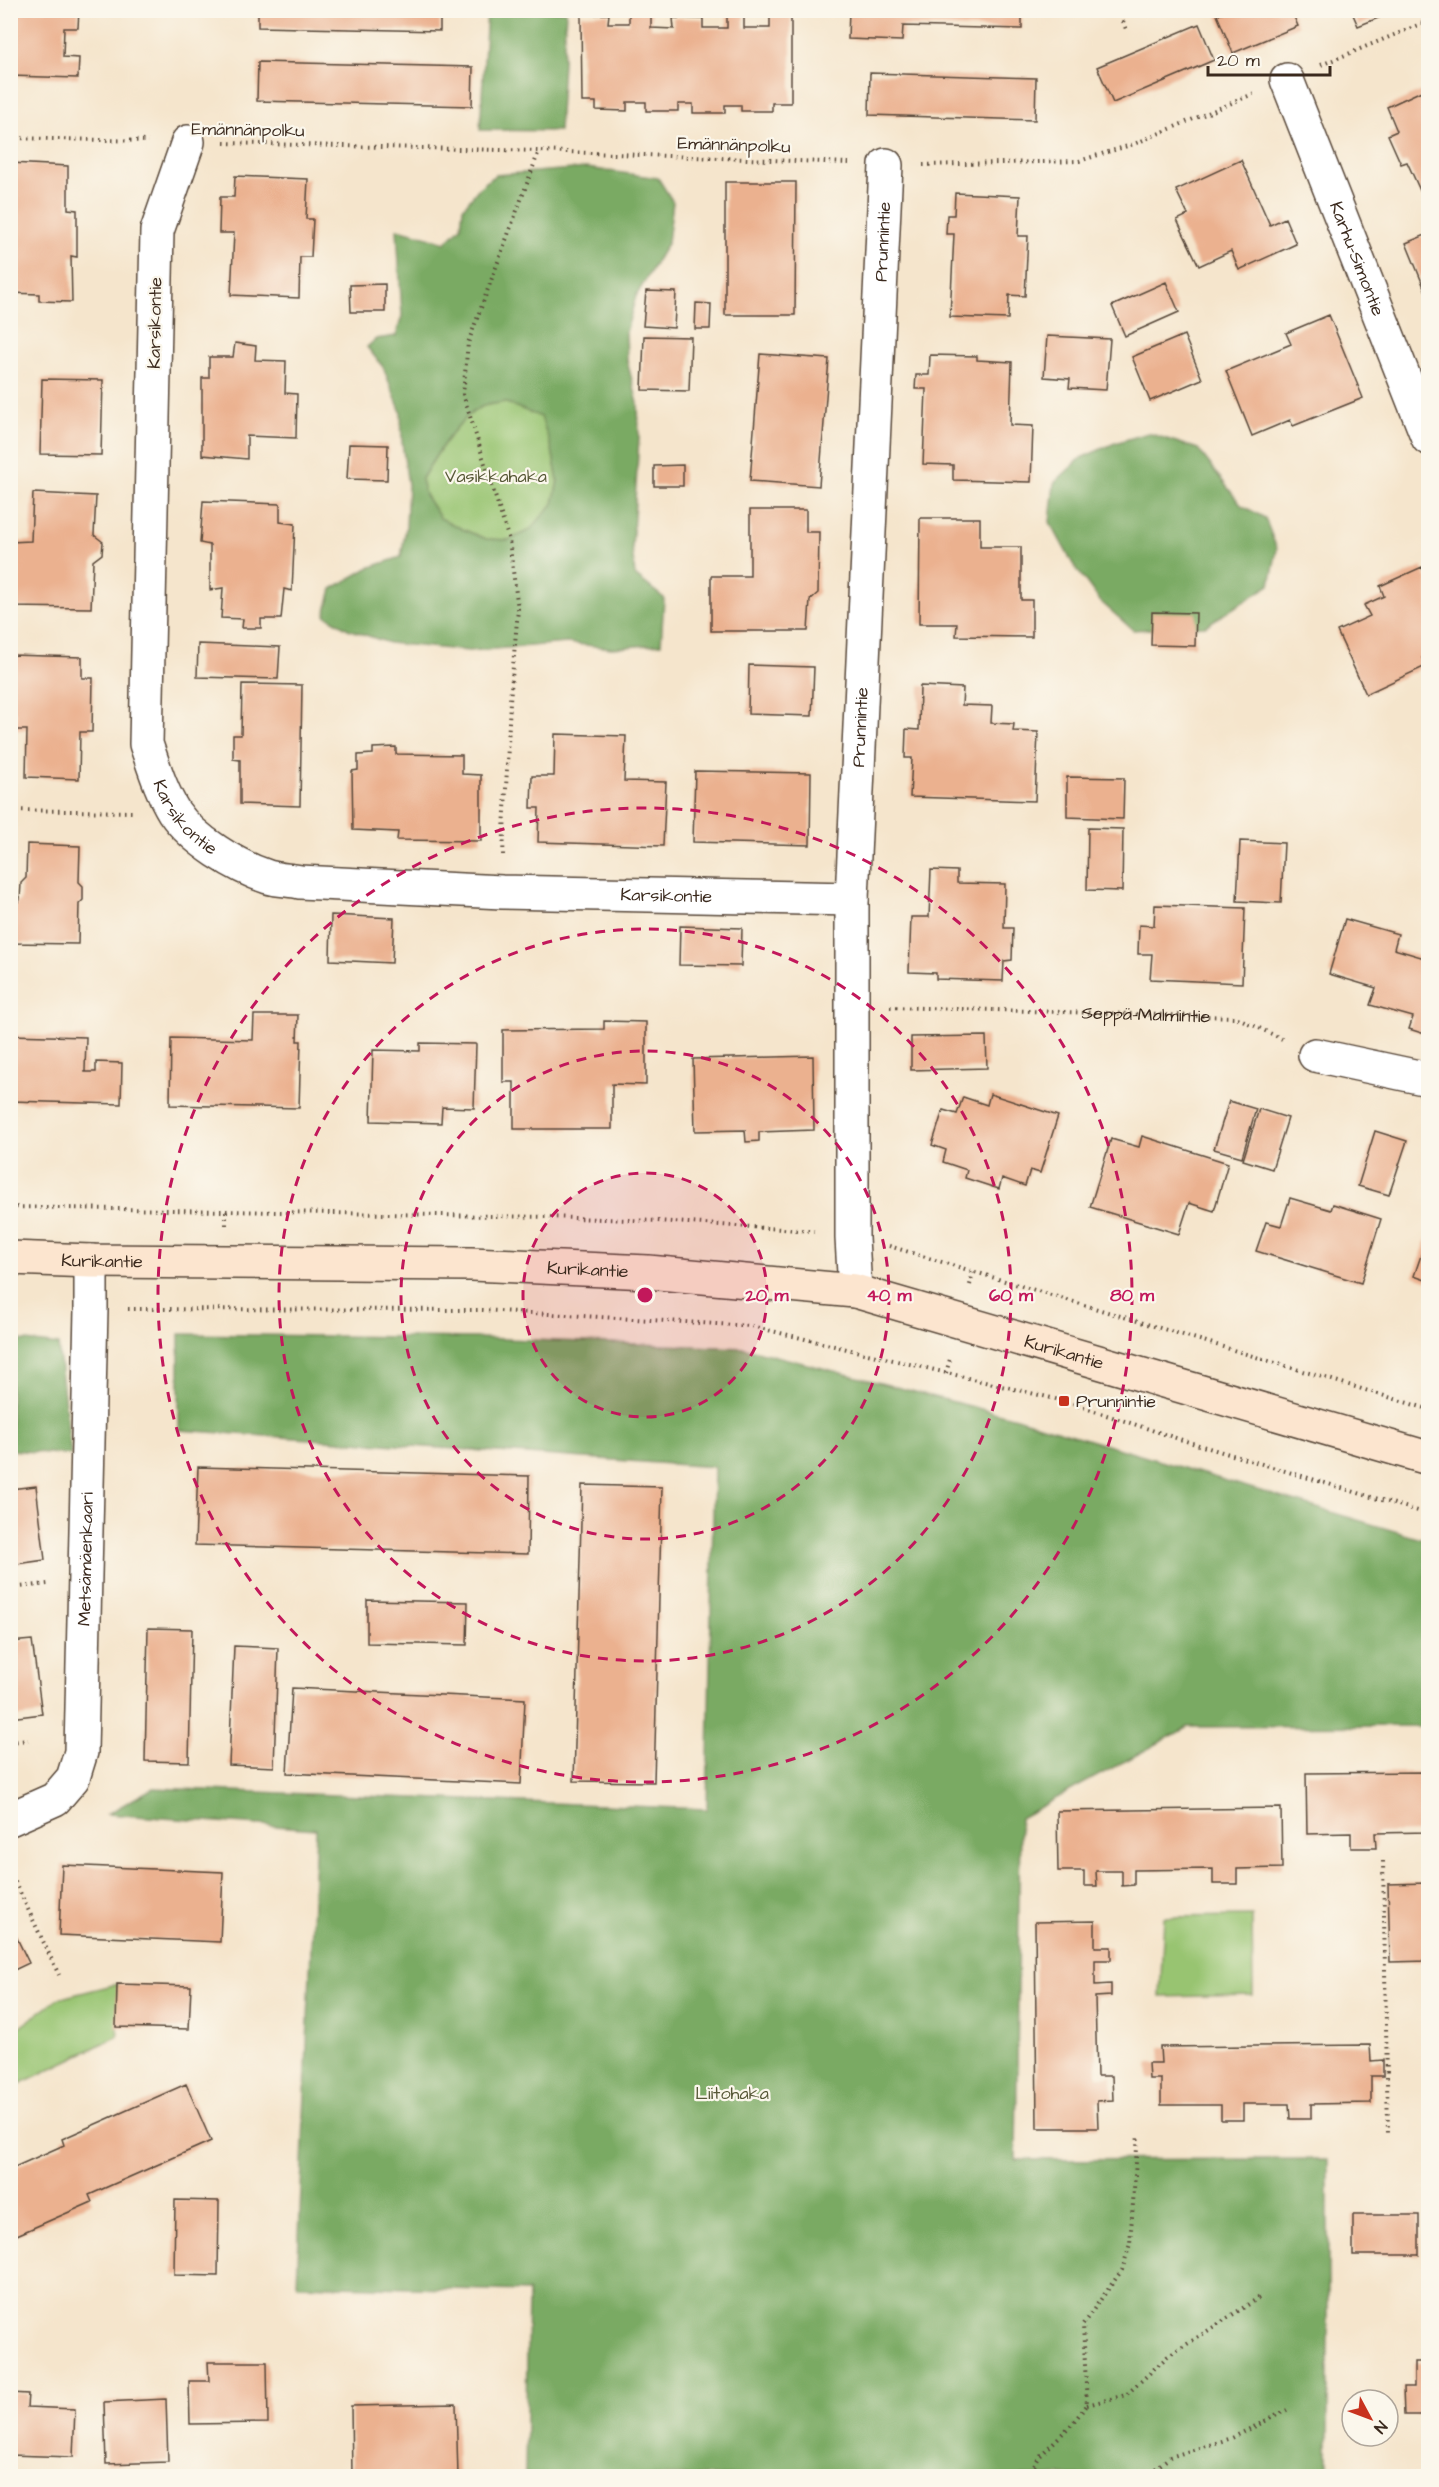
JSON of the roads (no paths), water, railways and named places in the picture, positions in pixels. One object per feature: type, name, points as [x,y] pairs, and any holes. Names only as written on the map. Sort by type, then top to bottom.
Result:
[{"type":"main road","name":"Kurikantie","points":[[10,1258],[90,1261],[471,1263],[648,1272],[855,1291],[1428,1458]]},
{"type":"street","name":"Karhu-Simontie","points":[[1287,80],[1428,438]]},
{"type":"street","name":"Karsikontie","points":[[188,142],[157,231],[146,744],[159,781],[175,813],[203,842],[237,863],[269,877],[300,882],[502,892],[852,899]]},
{"type":"street","name":"Prunnintie","points":[[855,1291],[852,1238],[852,899],[886,165]]},
{"type":"street","points":[[1315,1055],[1428,1079]]},
{"type":"street","name":"Metsämäenkaari","points":[[10,1819],[55,1799],[73,1778],[81,1752],[91,1309],[90,1261]]},
{"type":"place","name":"Prunnintie","points":[[1064,1401]]},
{"type":"park label","name":"Vasikkahaka","points":[[496,476]]},
{"type":"park label","name":"Liitohaka","points":[[732,2093]]}]
